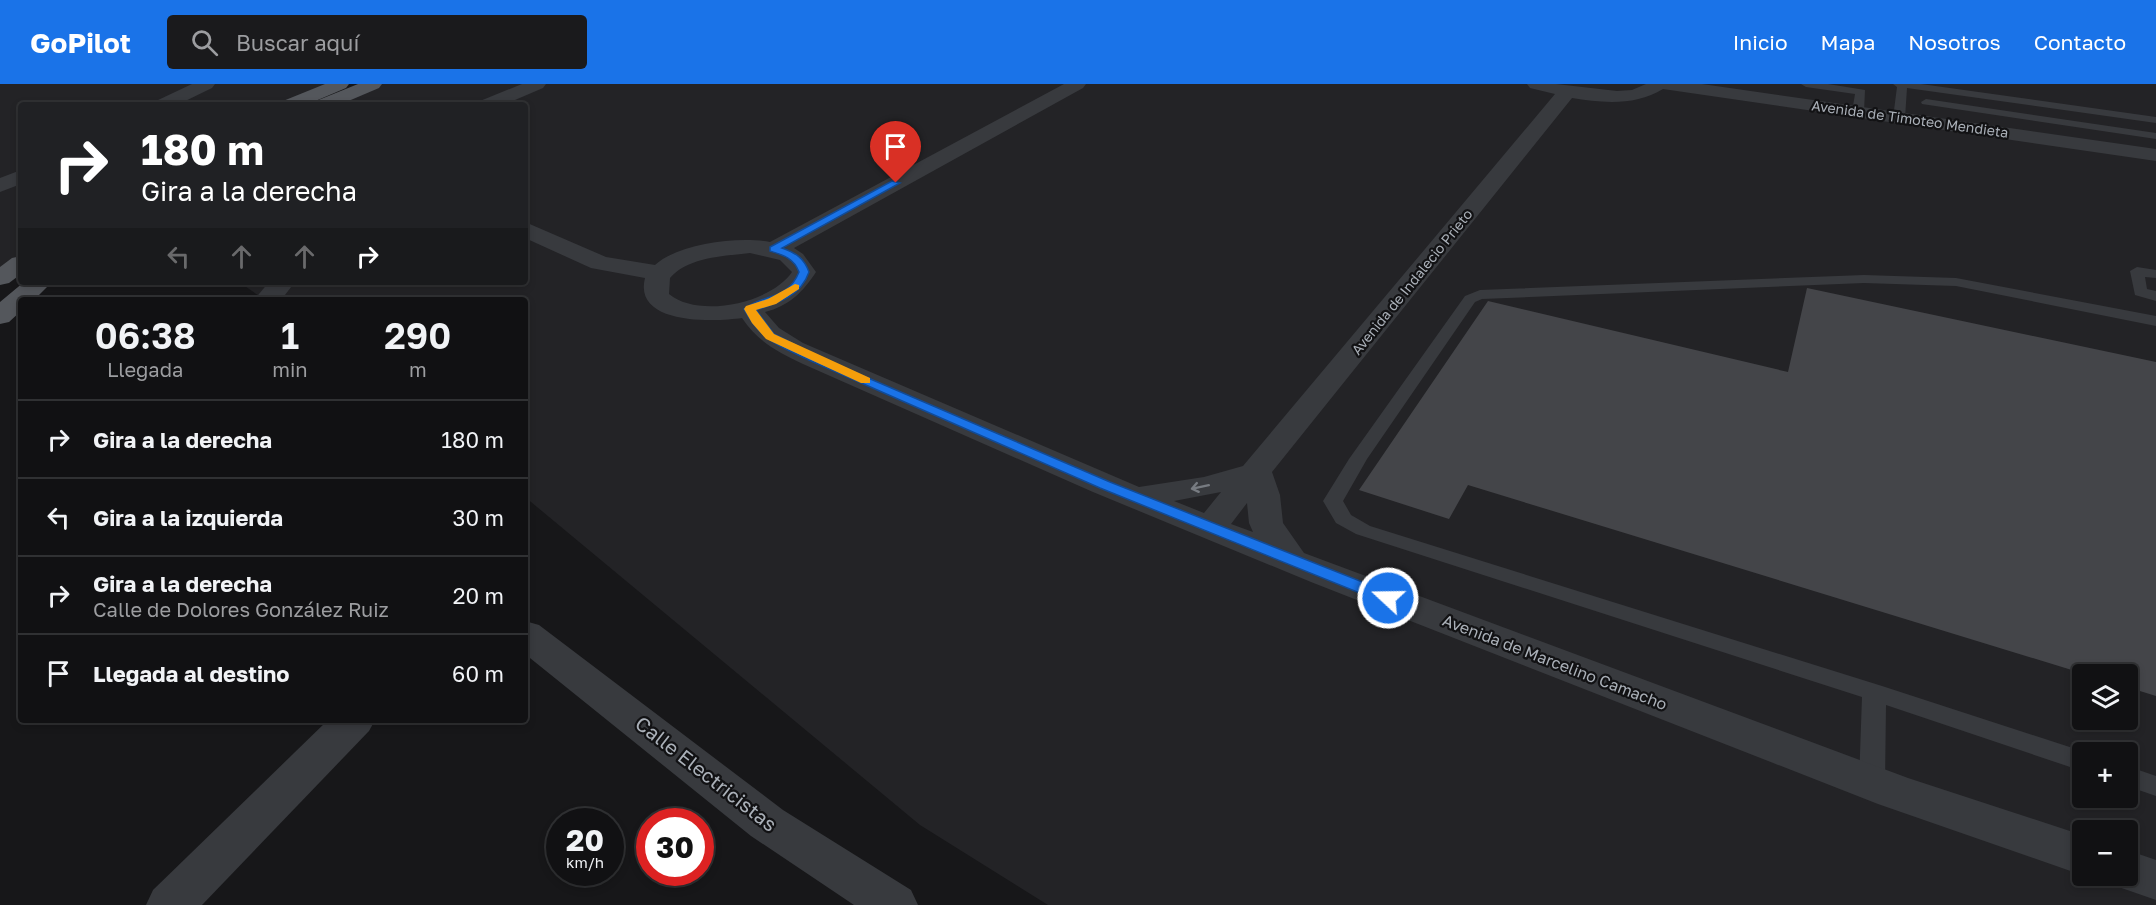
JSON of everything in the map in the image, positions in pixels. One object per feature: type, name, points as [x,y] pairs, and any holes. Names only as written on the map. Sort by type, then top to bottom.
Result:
[{"type":"main road","points":[[297,102],[340,84]]},
{"type":"main road","points":[[330,102],[373,84]]},
{"type":"main road","points":[[0,278],[18,265]]},
{"type":"main road","points":[[22,297],[36,285]]},
{"type":"main road","points":[[0,316],[18,300]]},
{"type":"street","points":[[170,102],[206,84]]},
{"type":"street","points":[[495,102],[537,84]]},
{"type":"street","points":[[774,249],[1077,84]]},
{"type":"street","points":[[1536,84],[1567,92],[1627,95],[1643,92],[1658,84]]},
{"type":"street","name":"Avenida de Timoteo Mendieta","points":[[1665,84],[1899,118],[1977,120],[2156,155]]},
{"type":"street","name":"Avenida de Indalecio Prieto","points":[[1210,527],[1567,92]]},
{"type":"street","points":[[0,186],[18,177]]},
{"type":"street","points":[[528,230],[600,263],[661,273]]},
{"type":"street","points":[[750,246],[774,249],[790,254],[800,262],[804,272],[800,282],[781,297],[750,309],[708,312],[679,309],[664,302],[655,293],[654,283],[661,273],[677,262],[699,253],[750,246]]},
{"type":"street","points":[[270,297],[280,285]]},
{"type":"street","name":"Avenida de Marcelino Camacho","points":[[750,309],[756,321],[770,336],[813,358],[1135,497],[1291,560],[1872,783],[2072,852]]},
{"type":"street","points":[[1135,497],[1207,486],[1256,472],[1263,495],[1266,523],[1272,536],[1291,560]]},
{"type":"street","name":"Calle Electricistas","points":[[528,636],[767,824],[894,905]]},
{"type":"street","points":[[170,905],[351,723]]},
{"type":"street","points":[[2138,874],[2156,880]]},
{"type":"lane","points":[[1806,84],[1861,92],[1858,112]]},
{"type":"lane","points":[[1899,118],[1900,84],[2156,120]]},
{"type":"lane","points":[[1926,102],[1977,120],[2156,136]]},
{"type":"lane","points":[[2156,274],[2137,271],[2140,292],[2156,296]]},
{"type":"lane","points":[[2072,758],[1874,692],[1363,530],[1343,519],[1333,501],[1358,459],[1470,300],[1480,295],[1864,279],[1956,282],[2156,321]]},
{"type":"lane","points":[[1872,783],[1874,692]]},
{"type":"lane","points":[[2138,780],[2156,786]]},
{"type":"shaded area","points":[[0,84],[340,84],[297,102],[18,102],[18,265],[0,278]]},
{"type":"shaded area","points":[[373,84],[2156,84],[2156,905],[1048,905],[920,825],[528,499],[528,297],[261,297],[243,285],[528,285],[528,102],[330,102]]},
{"type":"building","points":[[1807,288],[2156,362],[2156,696],[2138,690],[2138,664],[2072,664],[2072,670],[1468,485],[1449,519],[1359,490],[1488,301],[1788,372]]},
{"type":"slow traffic","points":[[795,287],[772,302],[750,309],[756,321],[770,336],[865,381]]},
{"type":"route","points":[[896,183],[774,249],[790,254],[800,262],[804,272],[800,282],[789,292],[772,302],[750,309],[756,321],[770,336],[813,358],[1105,485],[1388,598]]}]
